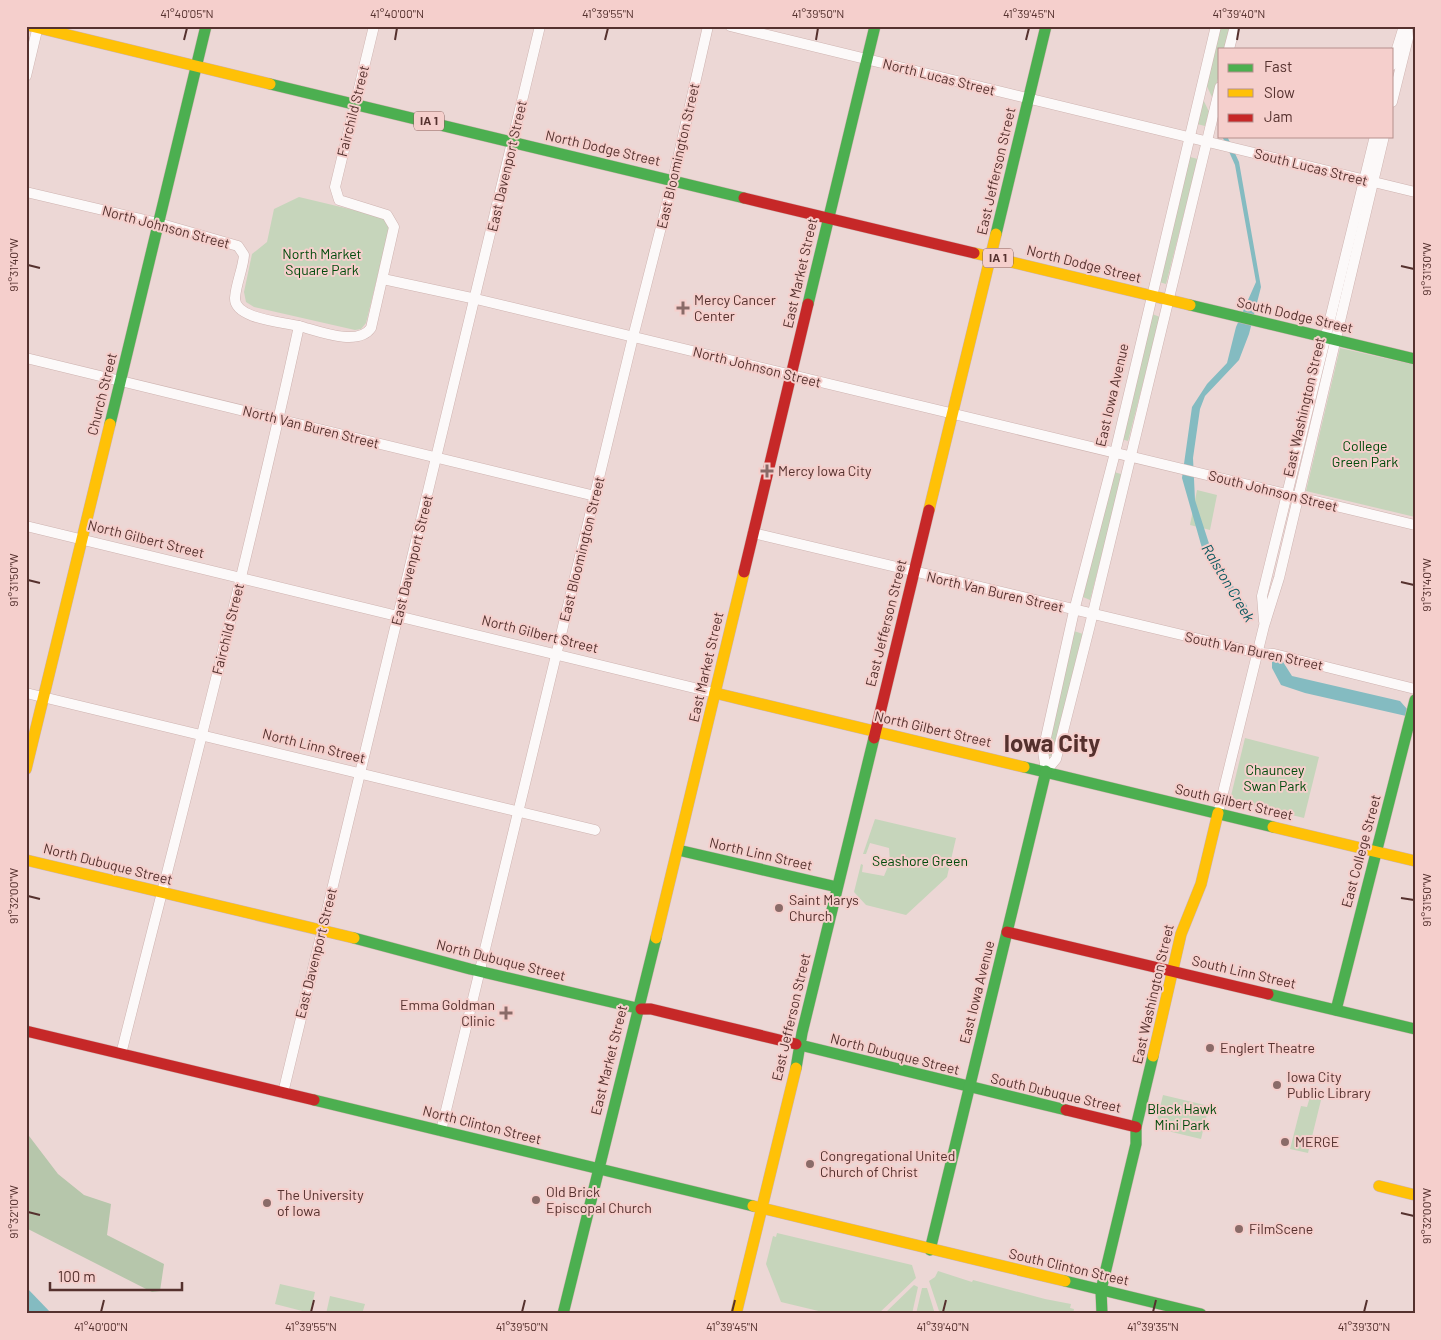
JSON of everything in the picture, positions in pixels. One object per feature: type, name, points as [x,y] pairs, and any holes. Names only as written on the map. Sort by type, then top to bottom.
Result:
[{"type":"main road","name":"Church Street","points":[[26,769],[206,26]]},
{"type":"main road","name":"East Market Street","points":[[562,1314],[678,850],[875,26]]},
{"type":"main road","name":"East Jefferson Street","points":[[736,1314],[801,1047],[802,1033],[836,887],[1046,26]]},
{"type":"main road","name":"North Dodge Street","points":[[36,27],[1168,300]]},
{"type":"main road","name":"South Dodge Street","points":[[1168,300],[1415,359]]},
{"type":"main road","name":"North Gilbert Street","points":[[715,693],[1046,771]]},
{"type":"main road","name":"East College Street","points":[[1336,1010],[1375,852],[1382,837],[1415,699]]},
{"type":"main road","name":"South Gilbert Street","points":[[1046,771],[1415,861]]},
{"type":"main road","name":"East Iowa Avenue","points":[[930,1250],[1046,771]]},
{"type":"main road","name":"East Washington Street","points":[[1102,1314],[1101,1290],[1136,1144],[1136,1127],[1183,927],[1201,884],[1218,814]]},
{"type":"main road","name":"North Linn Street","points":[[678,850],[836,887]]},
{"type":"main road","name":"North Dubuque Street","points":[[26,860],[638,1009],[651,1009],[969,1088]]},
{"type":"main road","name":"South Linn Street","points":[[1007,932],[1415,1029]]},
{"type":"main road","name":"North Clinton Street","points":[[26,1031],[930,1250]]},
{"type":"main road","name":"South Dubuque Street","points":[[969,1088],[1136,1127]]},
{"type":"main road","points":[[1379,1186],[1415,1194]]},
{"type":"main road","name":"South Clinton Street","points":[[930,1250],[1200,1314]]},
{"type":"street","name":"Fairchild Street","points":[[374,26],[335,187],[337,196],[346,203],[382,212],[392,220],[393,235],[382,279]]},
{"type":"street","name":"East Davenport Street","points":[[282,1093],[476,299],[540,26]]},
{"type":"street","name":"East Bloomington Street","points":[[441,1131],[633,337],[673,180],[708,26]]},
{"type":"street","name":"North Lucas Street","points":[[730,26],[1206,142]]},
{"type":"street","name":"East Iowa Avenue","points":[[1046,771],[1043,751],[1074,611],[1115,453],[1216,26]]},
{"type":"street","points":[[1229,48],[1235,26]]},
{"type":"street","points":[[1394,59],[1406,26]]},
{"type":"street","points":[[1394,94],[1408,38],[1406,26]]},
{"type":"street","points":[[26,76],[36,27]]},
{"type":"street","name":"East Iowa Avenue","points":[[1046,771],[1056,758],[1218,96]]},
{"type":"street","name":"East Washington Street","points":[[1218,814],[1262,654],[1260,642],[1273,599],[1298,497],[1331,339],[1368,181],[1375,138]]},
{"type":"street","name":"East Washington Street","points":[[1368,181],[1383,138]]},
{"type":"street","name":"South Lucas Street","points":[[1206,142],[1415,192]]},
{"type":"street","name":"North Johnson Street","points":[[26,192],[158,223],[238,246],[244,255],[235,298],[237,307],[247,315],[299,326]]},
{"type":"street","points":[[299,326],[350,338],[363,336],[371,328],[382,279]]},
{"type":"street","name":"North Johnson Street","points":[[382,279],[476,299],[1131,456]]},
{"type":"street","name":"Fairchild Street","points":[[121,1054],[164,893],[279,419],[299,326]]},
{"type":"street","name":"East Washington Street","points":[[1264,626],[1262,596],[1287,494],[1331,339]]},
{"type":"street","name":"North Van Buren Street","points":[[26,358],[595,496]]},
{"type":"street","name":"South Johnson Street","points":[[1131,456],[1415,525]]},
{"type":"street","name":"North Gilbert Street","points":[[26,526],[715,693]]},
{"type":"street","name":"North Van Buren Street","points":[[753,533],[1092,615]]},
{"type":"street","name":"South Van Buren Street","points":[[1092,615],[1262,654],[1284,656],[1415,689]]},
{"type":"street","name":"North Linn Street","points":[[26,693],[595,830]]},
{"type":"green space","points":[[1220,26],[1231,26],[1225,48],[1218,48],[1218,78],[1205,126],[1197,124]]},
{"type":"green space","points":[[1190,157],[1198,159],[1166,284],[1159,282]]},
{"type":"green space","name":"North Market Square Park","points":[[299,197],[383,217],[388,221],[389,229],[366,323],[361,329],[355,330],[254,307],[246,302],[244,292],[252,254],[267,242],[274,209]]},
{"type":"green space","points":[[1152,314],[1160,317],[1128,441],[1121,439]]},
{"type":"green space","name":"College Green Park","points":[[1340,348],[1415,365],[1415,517],[1306,491]]},
{"type":"green space","points":[[1114,472],[1121,474],[1122,477],[1090,600],[1083,597]]},
{"type":"green space","points":[[1197,490],[1217,495],[1210,530],[1190,525]]},
{"type":"green space","points":[[1074,631],[1083,634],[1053,756],[1049,756],[1045,750]]},
{"type":"green space","name":"Chauncey Swan Park","points":[[1245,738],[1319,757],[1304,818],[1230,800]]},
{"type":"green space","name":"Seashore Green","points":[[875,819],[956,838],[947,877],[906,915],[866,905],[854,892],[861,864],[863,865],[862,872],[884,876],[890,862],[889,848],[870,843],[866,854],[863,854]]},
{"type":"green space","name":"Black Hawk Mini Park","points":[[1163,1095],[1209,1106],[1201,1139],[1155,1128]]},
{"type":"green space","points":[[1310,1097],[1321,1100],[1308,1153],[1290,1149],[1301,1106],[1307,1107]]},
{"type":"green space","points":[[26,1132],[58,1174],[84,1195],[111,1204],[107,1235],[164,1264],[160,1291],[152,1292],[26,1228]]},
{"type":"green space","points":[[777,1233],[912,1265],[916,1278],[878,1314],[831,1314],[781,1302],[766,1264],[773,1236],[776,1237]]},
{"type":"green space","points":[[938,1271],[972,1282],[973,1280],[1071,1304],[1070,1308],[1074,1309],[1073,1314],[940,1314],[929,1281],[935,1277]]},
{"type":"green space","points":[[280,1284],[315,1292],[310,1313],[275,1304]]},
{"type":"green space","points":[[914,1285],[918,1287],[912,1314],[884,1314]]},
{"type":"green space","points":[[922,1288],[927,1288],[935,1314],[916,1314]]},
{"type":"green space","points":[[330,1296],[365,1304],[362,1314],[326,1314]]},
{"type":"water","name":"Ralston Creek","points":[[1223,138],[1228,138],[1239,162],[1261,287],[1249,334],[1239,360],[1205,396],[1200,409],[1193,458],[1195,500],[1214,559],[1248,607],[1292,676],[1400,701],[1415,718],[1305,693],[1281,685],[1272,668],[1272,659],[1202,548],[1182,478],[1192,407],[1207,384],[1227,363],[1236,327],[1256,282],[1235,165]]},
{"type":"water","points":[[26,1287],[52,1314],[26,1314]]},
{"type":"pier","points":[[1194,59],[1218,110],[1218,130],[1190,73]]},
{"type":"pier","points":[[1248,603],[1283,656],[1272,661],[1243,619]]},
{"type":"traffic: fast","points":[[110,424],[206,26]]},
{"type":"traffic: fast","points":[[808,304],[875,26]]},
{"type":"traffic: fast","points":[[996,234],[1046,26]]},
{"type":"traffic: fast","points":[[270,84],[744,198]]},
{"type":"traffic: fast","points":[[1190,305],[1415,359]]},
{"type":"traffic: fast","points":[[1336,1010],[1415,700]]},
{"type":"traffic: fast","points":[[796,1068],[802,1033],[874,738]]},
{"type":"traffic: fast","points":[[1024,767],[1273,827]]},
{"type":"traffic: fast","points":[[930,1250],[1046,771]]},
{"type":"traffic: fast","points":[[678,850],[837,887]]},
{"type":"traffic: fast","points":[[354,938],[470,969],[641,1009]]},
{"type":"traffic: fast","points":[[563,1314],[656,938]]},
{"type":"traffic: fast","points":[[1268,994],[1415,1029]]},
{"type":"traffic: fast","points":[[796,1044],[1066,1110]]},
{"type":"traffic: fast","points":[[1102,1314],[1101,1290],[1136,1144],[1136,1127],[1153,1056]]},
{"type":"traffic: fast","points":[[314,1100],[753,1206]]},
{"type":"traffic: fast","points":[[1065,1281],[1201,1314]]},
{"type":"traffic: slow","points":[[31,26],[270,84]]},
{"type":"traffic: slow","points":[[929,510],[996,234]]},
{"type":"traffic: slow","points":[[974,253],[1190,305]]},
{"type":"traffic: slow","points":[[26,769],[110,424]]},
{"type":"traffic: slow","points":[[656,938],[744,572]]},
{"type":"traffic: slow","points":[[715,693],[1024,767]]},
{"type":"traffic: slow","points":[[1153,1056],[1181,934],[1201,884],[1218,813]]},
{"type":"traffic: slow","points":[[1273,827],[1415,861]]},
{"type":"traffic: slow","points":[[26,860],[354,938]]},
{"type":"traffic: slow","points":[[736,1314],[796,1068]]},
{"type":"traffic: slow","points":[[1379,1186],[1415,1195]]},
{"type":"traffic: slow","points":[[753,1206],[1065,1281]]},
{"type":"traffic: jam","points":[[744,198],[974,253]]},
{"type":"traffic: jam","points":[[744,572],[808,304]]},
{"type":"traffic: jam","points":[[874,738],[929,510]]},
{"type":"traffic: jam","points":[[1007,932],[1268,994]]},
{"type":"traffic: jam","points":[[641,1009],[651,1009],[796,1044]]},
{"type":"traffic: jam","points":[[26,1031],[314,1100]]},
{"type":"traffic: jam","points":[[1066,1110],[1136,1127]]},
{"type":"place","name":"Mercy Cancer Center","points":[[683,308]]},
{"type":"place","name":"Mercy Iowa City","points":[[767,471]]},
{"type":"place","name":"Saint Marys Church","points":[[779,908]]},
{"type":"place","name":"Emma Goldman Clinic","points":[[506,1013]]},
{"type":"place","name":"Englert Theatre","points":[[1210,1048]]},
{"type":"place","name":"Iowa City Public Library","points":[[1277,1085]]},
{"type":"place","name":"MERGE","points":[[1285,1142]]},
{"type":"place","name":"Congregational United Church of Christ","points":[[810,1164]]},
{"type":"place","name":"Old Brick Episcopal Church","points":[[536,1200]]},
{"type":"place","name":"The University of Iowa","points":[[267,1203]]},
{"type":"place","name":"FilmScene","points":[[1239,1229]]},
{"type":"district","name":"Iowa City","points":[[1052,744]]}]
